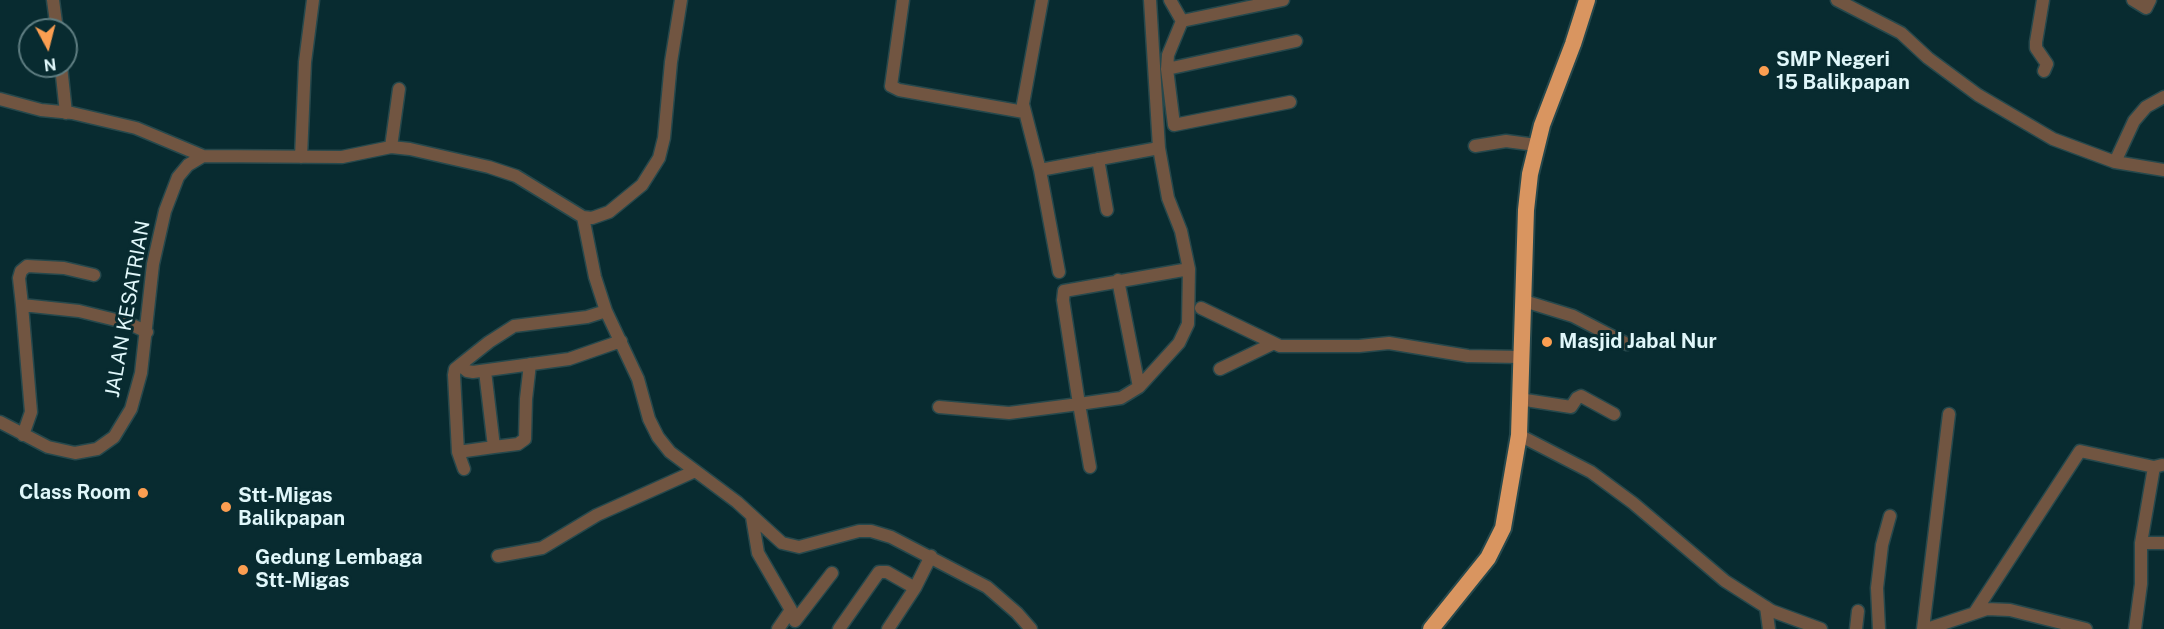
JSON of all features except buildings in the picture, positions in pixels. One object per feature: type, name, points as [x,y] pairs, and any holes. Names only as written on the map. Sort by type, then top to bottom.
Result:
[{"type":"highway","points":[[1431,629],[1488,558],[1500,537],[1515,471],[1519,435],[1526,210],[1536,145],[1587,0]]},
{"type":"street","points":[[53,0],[55,18]]},
{"type":"street","points":[[301,157],[305,62],[313,0]]},
{"type":"street","points":[[0,99],[41,110],[136,128],[204,156],[342,157],[391,147],[427,152],[507,173],[531,184],[583,217],[599,216],[620,205],[642,185],[654,169],[664,138],[671,62],[681,0]]},
{"type":"street","points":[[903,0],[891,86],[899,90],[1024,112]]},
{"type":"street","points":[[1042,0],[1026,75],[1024,112],[1040,170],[1059,272]]},
{"type":"street","points":[[939,407],[1009,413],[1121,398],[1140,387],[1169,356],[1184,333],[1190,306],[1189,269],[1180,231],[1168,198],[1159,148],[1149,0]]},
{"type":"street","points":[[1170,0],[1182,21]]},
{"type":"street","points":[[1182,21],[1283,0]]},
{"type":"street","points":[[1837,0],[1895,29],[1978,95],[2045,134],[2115,162],[2164,170]]},
{"type":"street","points":[[2043,0],[2036,48],[2047,64],[2044,71]]},
{"type":"street","points":[[2133,0],[2146,8],[2150,0]]},
{"type":"street","points":[[1182,21],[1168,55],[1167,69],[1174,125],[1290,102]]},
{"type":"street","points":[[1167,69],[1296,41]]},
{"type":"street","points":[[63,78],[66,113]]},
{"type":"street","points":[[391,147],[399,89]]},
{"type":"street","points":[[2115,162],[2134,121],[2146,107],[2164,97]]},
{"type":"street","points":[[1475,146],[1506,141],[1536,145]]},
{"type":"street","points":[[1040,170],[1159,148]]},
{"type":"street","name":"JALAN KESATRIAN","points":[[0,422],[48,447],[75,453],[97,449],[108,443],[123,424],[131,409],[141,373],[153,264],[165,212],[178,177],[188,165],[204,156]]},
{"type":"street","points":[[1098,159],[1107,210]]},
{"type":"street","points":[[583,217],[593,267],[606,311],[638,379],[649,419],[658,437],[670,452],[693,472],[722,491],[777,540],[794,547],[848,533],[871,531],[891,537],[932,556],[987,587],[1017,613],[1031,629]]},
{"type":"street","points":[[23,435],[31,412],[19,278],[21,271],[27,266],[64,268],[93,275]]},
{"type":"street","points":[[1090,467],[1063,293],[1070,289],[1189,269]]},
{"type":"street","points":[[1118,280],[1140,387]]},
{"type":"street","points":[[1524,301],[1574,316],[1627,344]]},
{"type":"street","points":[[22,305],[79,311],[128,323],[147,332]]},
{"type":"street","points":[[1201,308],[1272,344],[1290,347],[1359,346],[1389,342],[1468,356],[1520,357]]},
{"type":"street","points":[[464,469],[458,452],[454,369],[514,326],[587,317],[606,311]]},
{"type":"street","points":[[460,365],[467,371],[485,371],[569,360],[621,340]]},
{"type":"street","points":[[1220,369],[1272,344]]},
{"type":"street","points":[[458,452],[518,444],[525,439],[530,364]]},
{"type":"street","points":[[485,371],[494,447]]},
{"type":"street","points":[[1520,399],[1571,407],[1581,396],[1614,414]]},
{"type":"street","points":[[1949,414],[1925,629],[1975,612],[2010,610],[2051,624],[2086,629]]},
{"type":"street","points":[[1519,435],[1591,472],[1633,502],[1725,581],[1766,607],[1809,627],[1821,629]]},
{"type":"street","points":[[1975,612],[2080,451],[2158,466],[2141,543],[2141,584],[2134,629]]},
{"type":"street","points":[[498,556],[542,548],[597,515],[693,472]]},
{"type":"street","points":[[1879,629],[1877,588],[1882,545],[1890,516]]},
{"type":"street","points":[[752,517],[758,553],[796,620]]},
{"type":"street","points":[[2141,543],[2164,543]]},
{"type":"street","points":[[888,629],[915,588],[932,556]]},
{"type":"street","points":[[839,629],[879,572],[887,572],[915,588]]},
{"type":"street","points":[[778,629],[796,620],[832,573]]},
{"type":"street","points":[[1766,607],[1769,629]]},
{"type":"street","points":[[1857,629],[1858,611]]},
{"type":"place","name":"SMP Negeri 15 Balikpapan","points":[[1764,71]]},
{"type":"place","name":"Masjid Jabal Nur","points":[[1547,342]]},
{"type":"place","name":"Class Room","points":[[143,493]]},
{"type":"place","name":"Stt-Migas Balikpapan","points":[[226,507]]},
{"type":"place","name":"Gedung Lembaga Stt-Migas","points":[[243,570]]}]
